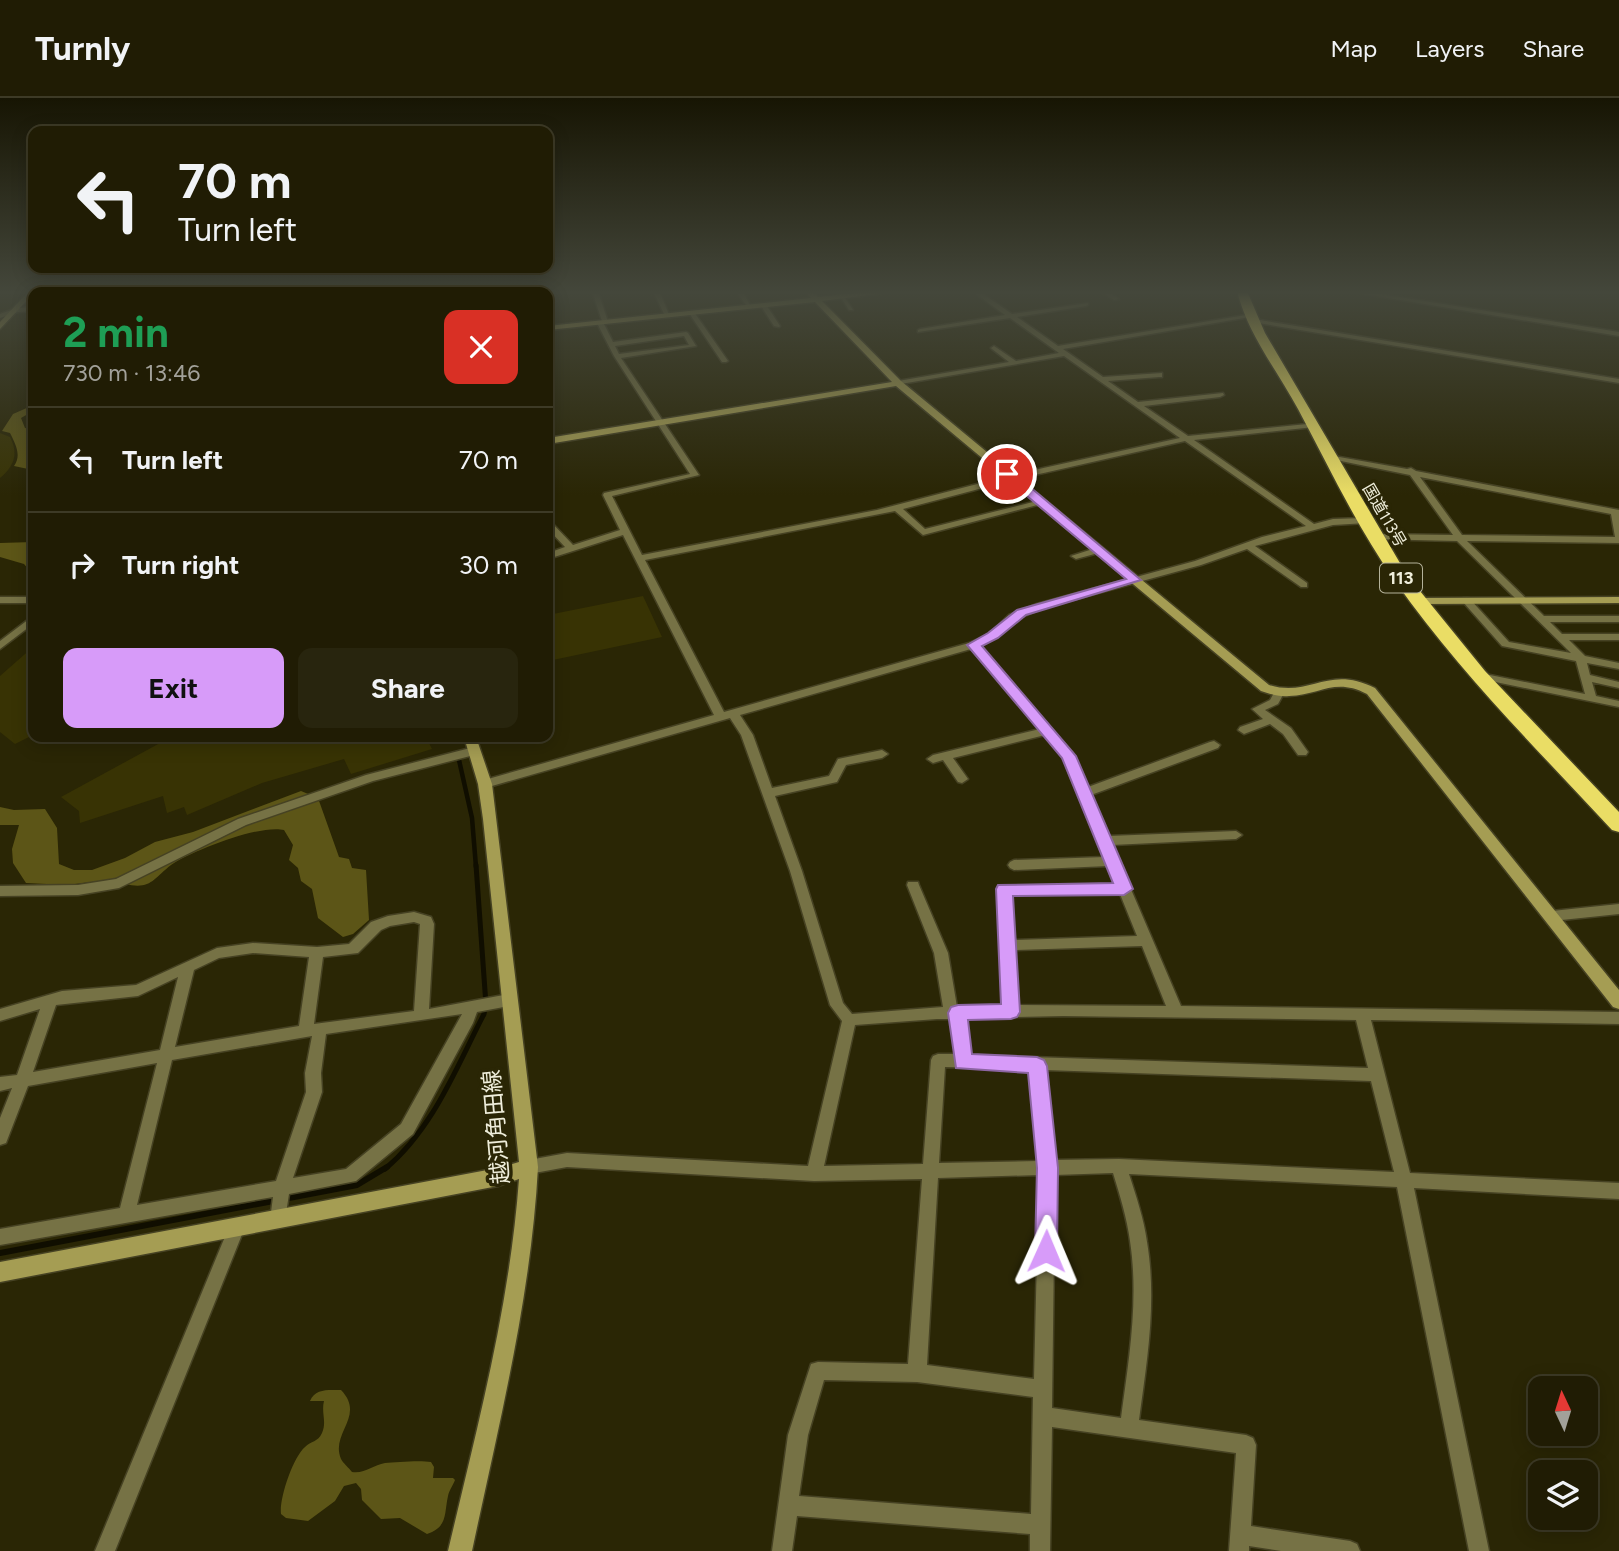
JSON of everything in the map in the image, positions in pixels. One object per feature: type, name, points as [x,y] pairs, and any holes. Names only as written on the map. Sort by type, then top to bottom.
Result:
[{"type":"highway","name":"国道113号","points":[[1276,359],[1364,521],[1418,601],[1480,676],[1619,825]]},
{"type":"street","points":[[619,359],[695,475],[607,495],[728,716],[747,735],[796,871],[837,1005],[849,1020]]},
{"type":"street","points":[[874,359],[898,383],[1265,688],[1279,694],[1346,680],[1371,691],[1619,1002]]},
{"type":"street","points":[[1008,359],[1014,363]]},
{"type":"street","points":[[553,440],[1038,359]]},
{"type":"street","points":[[1073,359],[1313,527]]},
{"type":"street","points":[[1490,359],[1619,381]]},
{"type":"street","points":[[1102,379],[1158,374]]},
{"type":"street","points":[[1138,404],[1220,395]]},
{"type":"street","points":[[640,558],[897,508],[1012,478],[1184,439],[1314,425]]},
{"type":"street","points":[[1331,457],[1411,470],[1617,513],[1619,538],[1374,537]]},
{"type":"street","points":[[1411,470],[1461,539],[1580,657],[1591,697]]},
{"type":"street","points":[[897,508],[923,532],[1041,503]]},
{"type":"street","points":[[485,784],[973,645],[993,636],[1022,612],[1198,563],[1248,545],[1313,527],[1333,522],[1364,521]]},
{"type":"street","points":[[553,529],[571,548]]},
{"type":"street","points":[[553,554],[626,531]]},
{"type":"street","points":[[1248,545],[1304,585]]},
{"type":"street","points":[[1076,556],[1099,550]]},
{"type":"street","points":[[0,600],[28,600]]},
{"type":"street","points":[[1466,600],[1506,644],[1619,666]]},
{"type":"street","points":[[1418,601],[1619,600]]},
{"type":"street","points":[[1544,619],[1619,620]]},
{"type":"street","points":[[0,646],[28,623]]},
{"type":"street","points":[[1561,637],[1619,637]]},
{"type":"street","points":[[973,645],[1069,756],[1176,1013]]},
{"type":"street","points":[[1580,657],[1619,657]]},
{"type":"street","points":[[1480,676],[1619,704]]},
{"type":"street","points":[[1586,677],[1619,685]]},
{"type":"street","points":[[1279,694],[1274,702],[1257,709],[1286,731],[1302,752]]},
{"type":"street","points":[[1244,730],[1271,720]]},
{"type":"street","points":[[962,779],[939,758],[1048,732]]},
{"type":"street","points":[[0,891],[78,890],[119,883],[242,822],[472,744]]},
{"type":"street","name":"越河角田線","points":[[460,1551],[517,1285],[528,1203],[529,1167],[485,784],[472,744]]},
{"type":"street","points":[[1084,793],[1214,745]]},
{"type":"street","points":[[768,793],[827,782],[836,775],[842,762],[882,754]]},
{"type":"street","points":[[1103,841],[1236,835]]},
{"type":"street","points":[[1014,865],[1112,861]]},
{"type":"street","points":[[913,885],[941,953],[963,1062]]},
{"type":"street","points":[[1011,1012],[1004,889],[1124,889]]},
{"type":"street","points":[[1552,916],[1619,909]]},
{"type":"street","points":[[0,1015],[50,1000],[138,990],[217,953],[234,949],[267,948],[317,952],[356,947],[376,926],[414,917],[426,921],[421,1016]]},
{"type":"street","points":[[1007,945],[1146,941]]},
{"type":"street","points":[[278,1220],[282,1188],[314,1092],[313,1030],[317,952]]},
{"type":"street","points":[[127,1213],[188,966]]},
{"type":"street","points":[[0,1138],[50,1000]]},
{"type":"street","points":[[0,1084],[313,1030],[421,1016],[509,1000]]},
{"type":"street","points":[[0,1237],[350,1175],[407,1129],[468,1019],[470,1008]]},
{"type":"street","points":[[849,1020],[1011,1012],[1619,1018]]},
{"type":"street","points":[[1362,1014],[1404,1181],[1479,1551]]},
{"type":"street","points":[[814,1174],[849,1020]]},
{"type":"street","points":[[917,1373],[933,1170],[938,1060],[1037,1066],[1377,1075]]},
{"type":"street","points":[[1037,1066],[1047,1168],[1040,1551]]},
{"type":"street","points":[[0,1272],[498,1177],[529,1167],[567,1160],[814,1174],[1119,1166],[1619,1191]]},
{"type":"street","points":[[1119,1166],[1140,1247],[1144,1291],[1129,1427]]},
{"type":"street","points":[[105,1551],[237,1227]]},
{"type":"street","points":[[782,1551],[798,1435],[818,1371],[917,1373],[1043,1389]]},
{"type":"street","points":[[1042,1416],[1246,1445],[1240,1543],[1350,1551]]},
{"type":"street","points":[[789,1505],[1041,1525]]},
{"type":"shaded area","points":[[28,407],[28,414],[21,418],[25,428],[28,428],[28,469],[14,466],[18,453],[16,445],[10,433],[2,431],[13,414]]},
{"type":"shaded area","points":[[0,433],[10,437],[14,459],[0,478]]},
{"type":"shaded area","points":[[28,542],[28,569],[24,564],[0,557],[0,543]]},
{"type":"shaded area","points":[[643,596],[662,637],[553,660],[553,614]]},
{"type":"shaded area","points":[[28,651],[28,738],[15,744],[0,732],[0,676]]},
{"type":"shaded area","points":[[162,742],[428,742],[432,749],[351,774],[344,759],[262,783],[187,815],[184,807],[167,813],[163,796],[80,823],[79,811],[61,797]]},
{"type":"shaded area","points":[[301,791],[318,798],[339,857],[349,859],[352,868],[366,870],[369,920],[353,934],[343,937],[318,918],[312,889],[301,881],[298,868],[289,860],[293,845],[284,830],[259,831],[210,846],[171,865],[155,879],[141,886],[125,884],[123,878],[67,885],[26,883],[13,863],[12,849],[19,825],[0,825],[0,807],[14,810],[45,809],[57,828],[59,864],[74,870],[92,870],[125,858],[155,842],[193,832]]},
{"type":"shaded area","points":[[341,1390],[348,1399],[350,1408],[339,1450],[341,1459],[352,1472],[361,1472],[385,1463],[427,1461],[434,1467],[433,1478],[455,1480],[439,1528],[427,1534],[400,1518],[381,1519],[362,1500],[361,1489],[356,1483],[344,1486],[335,1501],[308,1521],[286,1518],[281,1514],[285,1489],[300,1452],[322,1433],[324,1401],[310,1401],[319,1392]]},
{"type":"waterway","points":[[459,760],[472,818],[476,867]]},
{"type":"waterway","points":[[385,1169],[417,1136],[430,1117],[484,1014],[486,1005],[476,865]]},
{"type":"waterway","points":[[0,1253],[357,1185],[387,1167]]},
{"type":"route","points":[[1007,474],[1135,580],[1022,612],[993,636],[973,645],[1069,756],[1124,889],[1004,889],[1011,1012],[958,1013],[963,1062],[1037,1066],[1047,1168],[1046,1251]]}]
